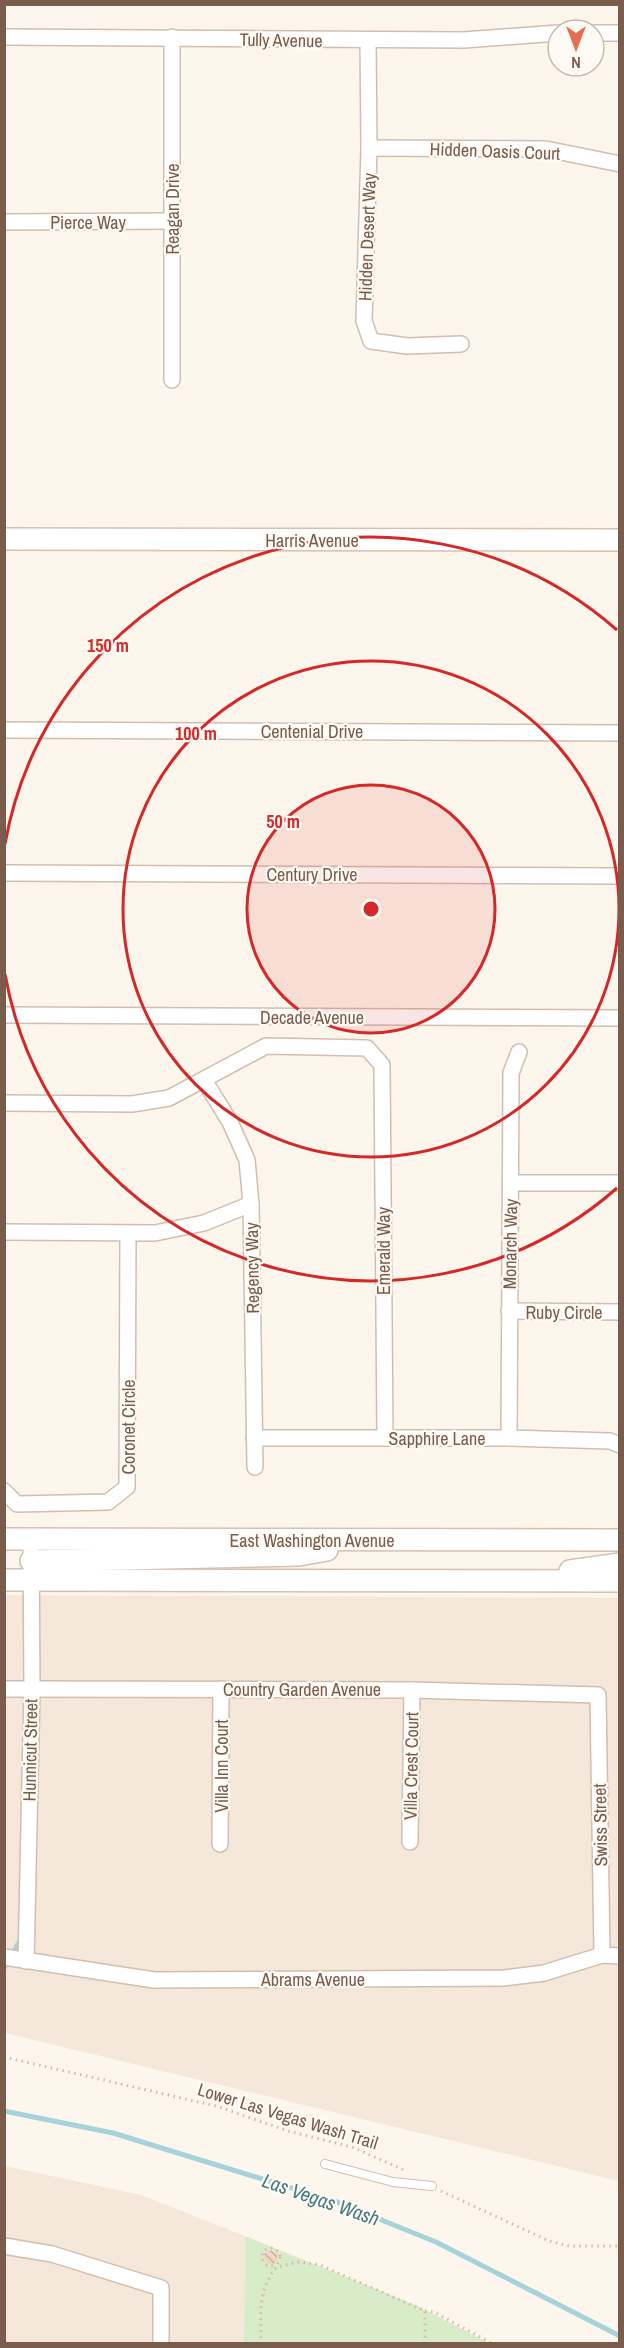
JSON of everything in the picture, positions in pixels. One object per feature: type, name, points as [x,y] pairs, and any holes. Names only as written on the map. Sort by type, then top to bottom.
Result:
[{"type":"main road","name":"Harris Avenue","points":[[4,539],[620,540]]},
{"type":"main road","name":"East Washington Avenue","points":[[4,1539],[620,1540]]},
{"type":"main road","points":[[4,1580],[31,1571],[298,1555],[393,1540]]},
{"type":"main road","points":[[538,1581],[582,1568],[620,1564]]},
{"type":"main road","points":[[31,1571],[620,1581]]},
{"type":"street","name":"Tully Avenue","points":[[4,37],[368,41],[464,40],[546,34]]},
{"type":"street","name":"Reagan Drive","points":[[172,38],[172,380]]},
{"type":"street","name":"Hidden Desert Way","points":[[368,41],[369,147],[364,321],[371,341],[407,346],[461,344]]},
{"type":"street","name":"Hidden Oasis Court","points":[[369,147],[546,149],[620,164]]},
{"type":"street","name":"Pierce Way","points":[[4,222],[172,221]]},
{"type":"street","name":"Centenial Drive","points":[[4,730],[620,733]]},
{"type":"street","name":"Century Drive","points":[[4,873],[620,876]]},
{"type":"street","name":"Decade Avenue","points":[[4,1015],[620,1018]]},
{"type":"street","name":"Emerald Way","points":[[204,1080],[266,1047],[367,1048],[382,1065],[385,1438]]},
{"type":"street","name":"Monarch Way","points":[[510,1438],[511,1073],[519,1052]]},
{"type":"street","points":[[5,1103],[132,1104],[169,1098],[204,1080]]},
{"type":"street","name":"Regency Way","points":[[204,1080],[230,1122],[247,1160],[251,1204],[255,1467]]},
{"type":"street","points":[[511,1184],[620,1183]]},
{"type":"street","points":[[4,1232],[155,1233],[204,1222],[251,1204]]},
{"type":"street","name":"Coronet Circle","points":[[4,1491],[17,1504],[108,1502],[128,1487],[128,1233]]},
{"type":"street","name":"Ruby Circle","points":[[509,1311],[620,1312]]},
{"type":"street","name":"Sapphire Lane","points":[[254,1438],[510,1438],[610,1441],[620,1445]]},
{"type":"street","name":"Hunnicut Street","points":[[26,1961],[32,1689],[31,1539]]},
{"type":"street","name":"Country Garden Avenue","points":[[4,1689],[412,1690],[598,1695]]},
{"type":"street","name":"Villa Inn Court","points":[[220,1844],[221,1689]]},
{"type":"street","name":"Villa Crest Court","points":[[410,1842],[412,1690]]},
{"type":"street","name":"Swiss Street","points":[[598,1695],[602,1955]]},
{"type":"street","name":"Abrams Avenue","points":[[4,1957],[154,1980],[504,1978],[544,1973],[602,1955],[620,1956]]},
{"type":"street","points":[[4,2246],[52,2254],[161,2288],[161,2343]]},
{"type":"lane","points":[[325,2164],[393,2182],[432,2186]]},
{"type":"path","name":"Lower Las Vegas Wash Trail","points":[[4,2058],[216,2106],[288,2131],[352,2147],[387,2160],[432,2186],[549,2241],[569,2246],[620,2246]]},
{"type":"path","points":[[261,2343],[261,2295],[270,2275],[276,2266],[279,2260],[278,2252],[269,2248],[264,2251],[263,2262],[267,2266],[276,2266],[299,2262],[320,2265],[425,2311],[434,2312],[493,2343]]},
{"type":"path","points":[[425,2311],[425,2343]]},
{"type":"shaded area","points":[[5,1595],[619,1598],[619,2181],[5,2033]]},
{"type":"shaded area","points":[[5,2166],[141,2195],[245,2236],[244,2343],[5,2344]]},
{"type":"green space","points":[[245,2236],[418,2306],[489,2343],[244,2344]]},
{"type":"building","points":[[270,2250],[277,2253],[277,2260],[272,2265],[265,2262],[264,2254]]},
{"type":"waterway","points":[[4,1968],[18,1944]]},
{"type":"waterway","name":"Las Vegas Wash","points":[[4,2111],[113,2133],[337,2202],[436,2242],[620,2336]]}]
